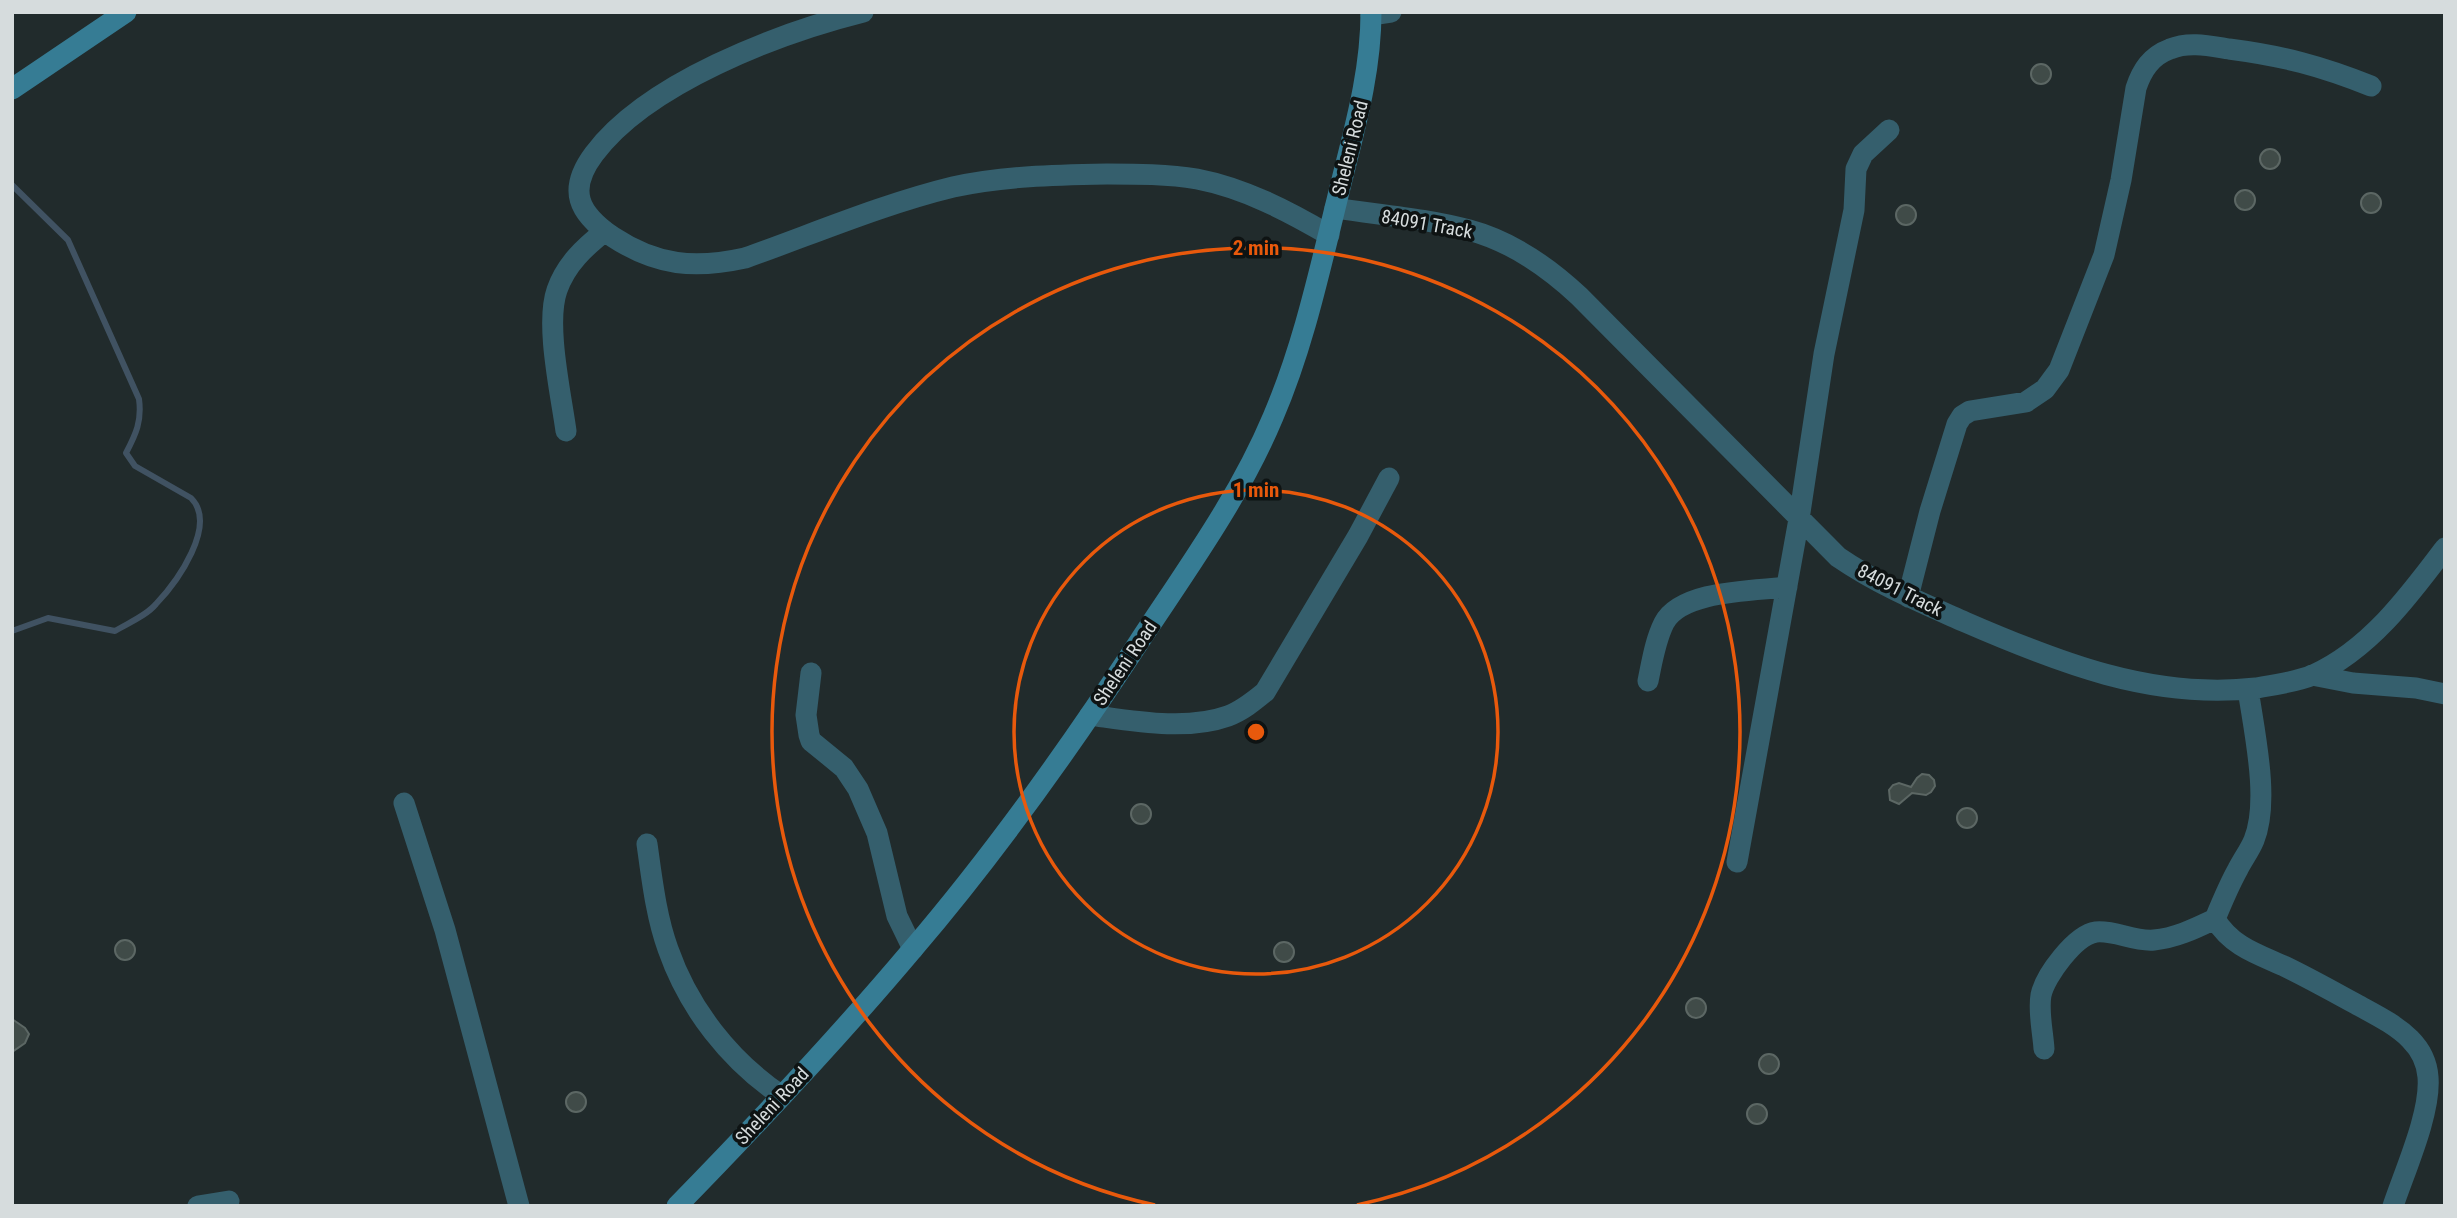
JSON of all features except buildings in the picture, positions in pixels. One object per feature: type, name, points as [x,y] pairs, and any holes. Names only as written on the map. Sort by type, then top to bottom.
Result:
[{"type":"street","points":[[12,89],[126,12]]},
{"type":"street","points":[[863,12],[823,22],[706,70],[676,85],[624,121],[601,143],[579,178],[578,191],[584,208],[595,224],[649,255],[672,263],[719,264],[745,258],[914,198],[954,187],[1006,178],[1140,174],[1196,179],[1242,192],[1300,218],[1329,235]]},
{"type":"street","name":"Sheleni Road","points":[[677,1206],[782,1096],[913,949],[995,848],[1090,715],[1244,480],[1284,389],[1317,285],[1367,78],[1378,13]]},
{"type":"street","points":[[1908,597],[1930,510],[1957,424],[1962,416],[1979,408],[2026,402],[2045,388],[2059,370],[2105,255],[2114,220],[2136,88],[2142,71],[2155,57],[2171,48],[2194,44],[2279,55],[2332,70],[2371,86]]},
{"type":"street","points":[[1737,862],[1800,519],[1824,354],[1854,210],[1856,169],[1863,154],[1889,130]]},
{"type":"street","name":"84091 Track","points":[[1335,208],[1470,230],[1525,254],[1560,278],[1579,296],[1838,556],[1865,575],[1908,597],[2093,672],[2154,685],[2196,689],[2274,685],[2312,675],[2362,645],[2445,548]]},
{"type":"street","points":[[566,431],[556,360],[553,305],[557,289],[567,270],[582,250],[605,231]]},
{"type":"street","points":[[1090,715],[1134,721],[1184,723],[1229,716],[1250,705],[1265,692],[1358,536],[1389,478]]},
{"type":"street","points":[[1647,681],[1657,640],[1665,621],[1682,605],[1703,597],[1787,587]]},
{"type":"street","points":[[811,673],[806,715],[811,741],[844,768],[859,789],[877,833],[897,916],[913,949]]},
{"type":"street","points":[[2312,675],[2353,683],[2416,688],[2445,694]]},
{"type":"street","points":[[2044,1049],[2042,991],[2070,948],[2079,939],[2094,932],[2105,932],[2154,940],[2182,934],[2215,919],[2253,841],[2259,821],[2256,747],[2248,688]]},
{"type":"street","points":[[404,803],[446,930],[519,1206]]},
{"type":"street","points":[[647,844],[652,881],[668,948],[681,979],[715,1035],[760,1081],[782,1096]]},
{"type":"street","points":[[2215,919],[2229,937],[2248,951],[2298,973],[2387,1022],[2410,1038],[2419,1051],[2428,1076],[2425,1112],[2393,1206]]},
{"type":"street","points":[[198,1206],[229,1201]]},
{"type":"waterway","points":[[12,185],[68,240],[139,399],[137,427],[126,453],[135,466],[191,498],[198,509],[200,523],[192,553],[174,582],[156,604],[137,619],[115,631],[48,618],[12,631]]}]
